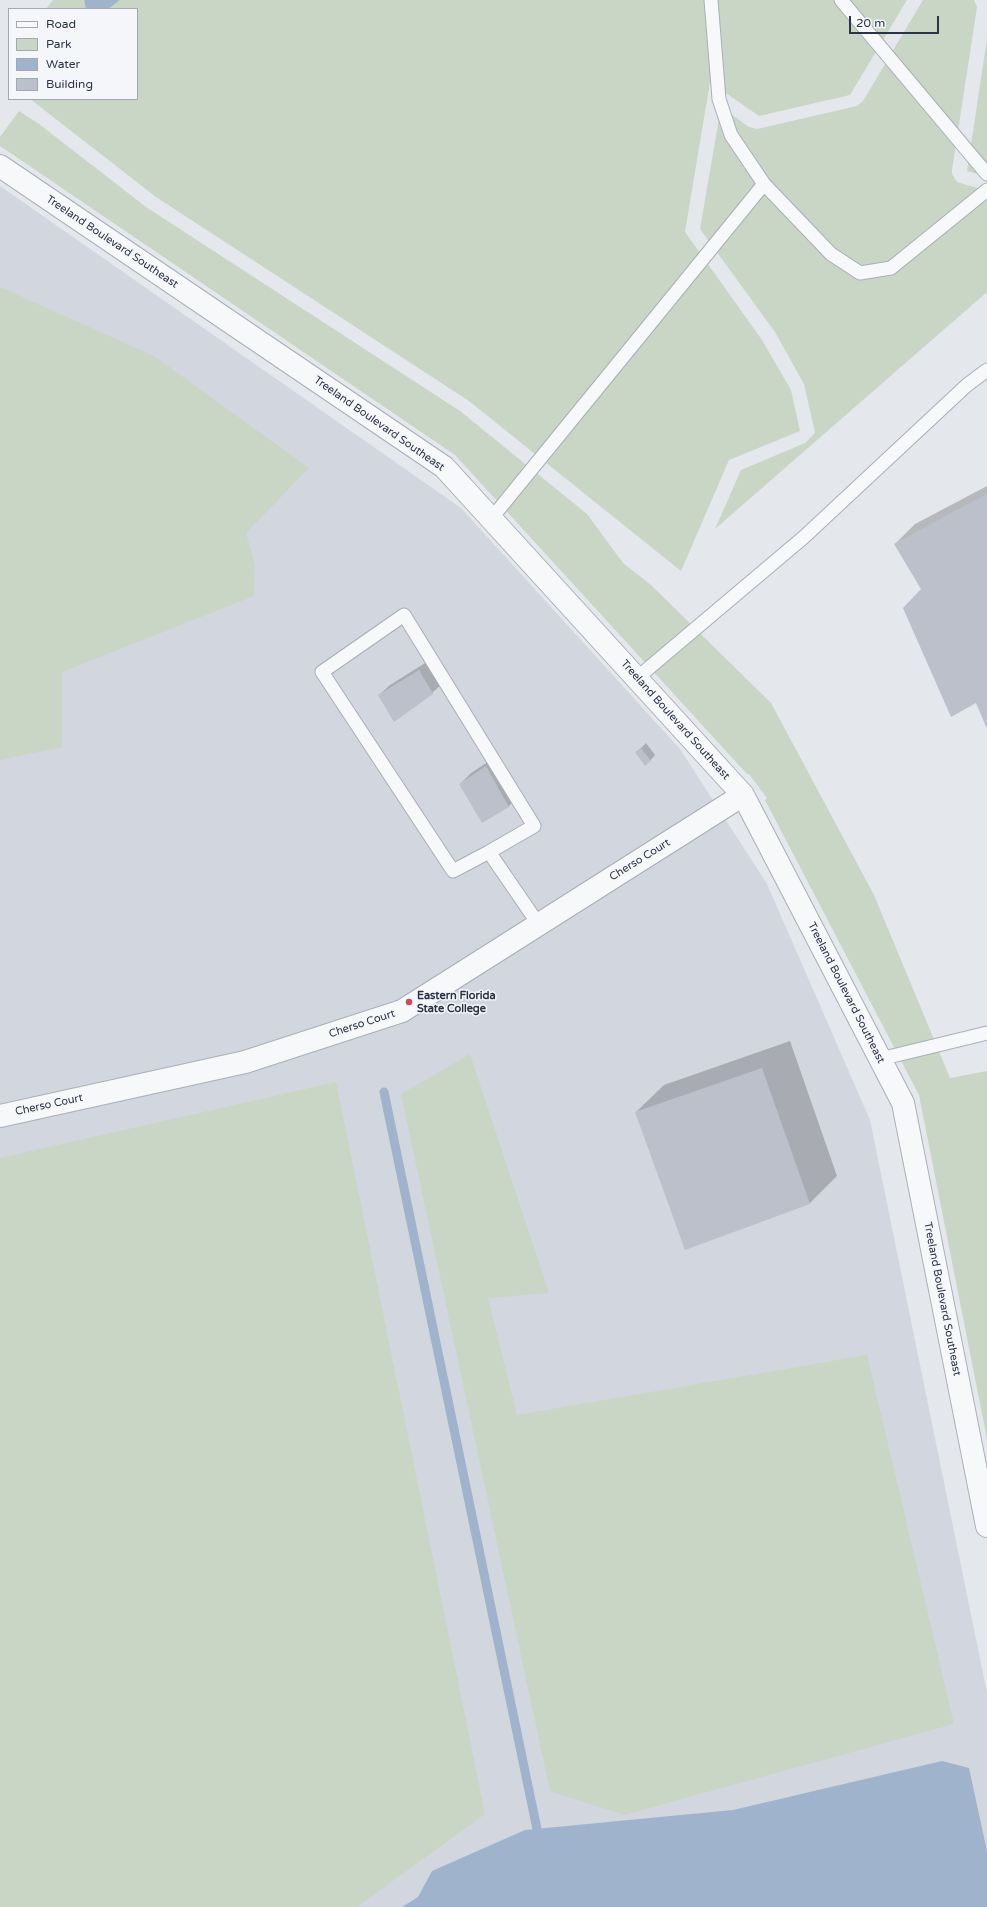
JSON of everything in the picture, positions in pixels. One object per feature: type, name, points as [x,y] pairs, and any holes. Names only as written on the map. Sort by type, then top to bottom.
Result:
[{"type":"street","name":"Treeland Boulevard Southeast","points":[[0,166],[444,467],[743,795],[903,1103],[987,1526]]},
{"type":"street","name":"Cherso Court","points":[[0,1116],[245,1062],[402,1011],[743,795]]},
{"type":"lane","points":[[711,0],[719,99],[731,135],[764,184],[832,254],[860,273],[890,268],[987,190]]},
{"type":"lane","points":[[841,0],[987,174]]},
{"type":"lane","points":[[492,519],[764,184]]},
{"type":"lane","points":[[637,678],[804,537],[967,385],[987,370]]},
{"type":"lane","points":[[404,616],[534,826],[488,852],[453,871],[322,672],[404,616]]},
{"type":"lane","points":[[488,852],[539,925]]},
{"type":"lane","points":[[880,1059],[987,1033]]},
{"type":"shaded area","name":"Eastern Florida State College","points":[[0,186],[461,508],[680,749],[767,884],[870,1120],[987,1693],[987,1907],[0,1907]]},
{"type":"green space","points":[[53,0],[84,0],[86,8],[47,8]]},
{"type":"green space","points":[[120,0],[907,0],[850,95],[759,116],[710,82],[685,232],[762,340],[791,390],[800,431],[729,460],[681,571],[469,401],[156,197],[31,100],[138,100],[138,8],[109,8]]},
{"type":"green space","points":[[923,0],[974,0],[977,7],[952,174],[957,182],[987,191],[987,292],[715,529],[741,470],[805,443],[815,433],[804,384],[775,332],[700,229],[721,107],[749,127],[757,129],[857,106],[863,101]]},
{"type":"green space","points":[[987,39],[987,177],[967,171]]},
{"type":"green space","points":[[19,111],[39,124],[146,207],[460,411],[587,514],[623,563],[651,585],[771,703],[874,895],[950,1078],[987,1071],[987,1439],[919,1095],[765,800],[767,798],[749,774],[747,774],[455,455],[0,146],[0,137]]},
{"type":"green space","points":[[0,287],[154,356],[309,468],[246,533],[255,565],[254,596],[62,672],[62,747],[0,760]]},
{"type":"green space","points":[[470,1054],[549,1293],[488,1298],[517,1415],[867,1355],[954,1724],[624,1815],[550,1791],[401,1094]]},
{"type":"green space","points":[[336,1082],[485,1814],[357,1907],[0,1907],[0,1158]]},
{"type":"water","points":[[84,0],[120,0],[109,8],[86,8]]},
{"type":"water","points":[[942,1761],[969,1768],[987,1851],[987,1907],[402,1907],[418,1897],[432,1871],[525,1830],[733,1810]]},
{"type":"building","points":[[987,494],[987,729],[976,703],[951,717],[903,608],[921,589],[894,544]]},
{"type":"building","points":[[419,670],[433,694],[394,722],[378,695]]},
{"type":"building","points":[[641,748],[651,761],[645,766],[635,752]]},
{"type":"building","points":[[486,766],[509,807],[482,823],[459,784]]},
{"type":"building","points":[[762,1068],[810,1204],[685,1250],[635,1112]]},
{"type":"waterway","points":[[384,1092],[537,1829]]},
{"type":"place","name":"Eastern Florida State College","points":[[409,1002]]}]
